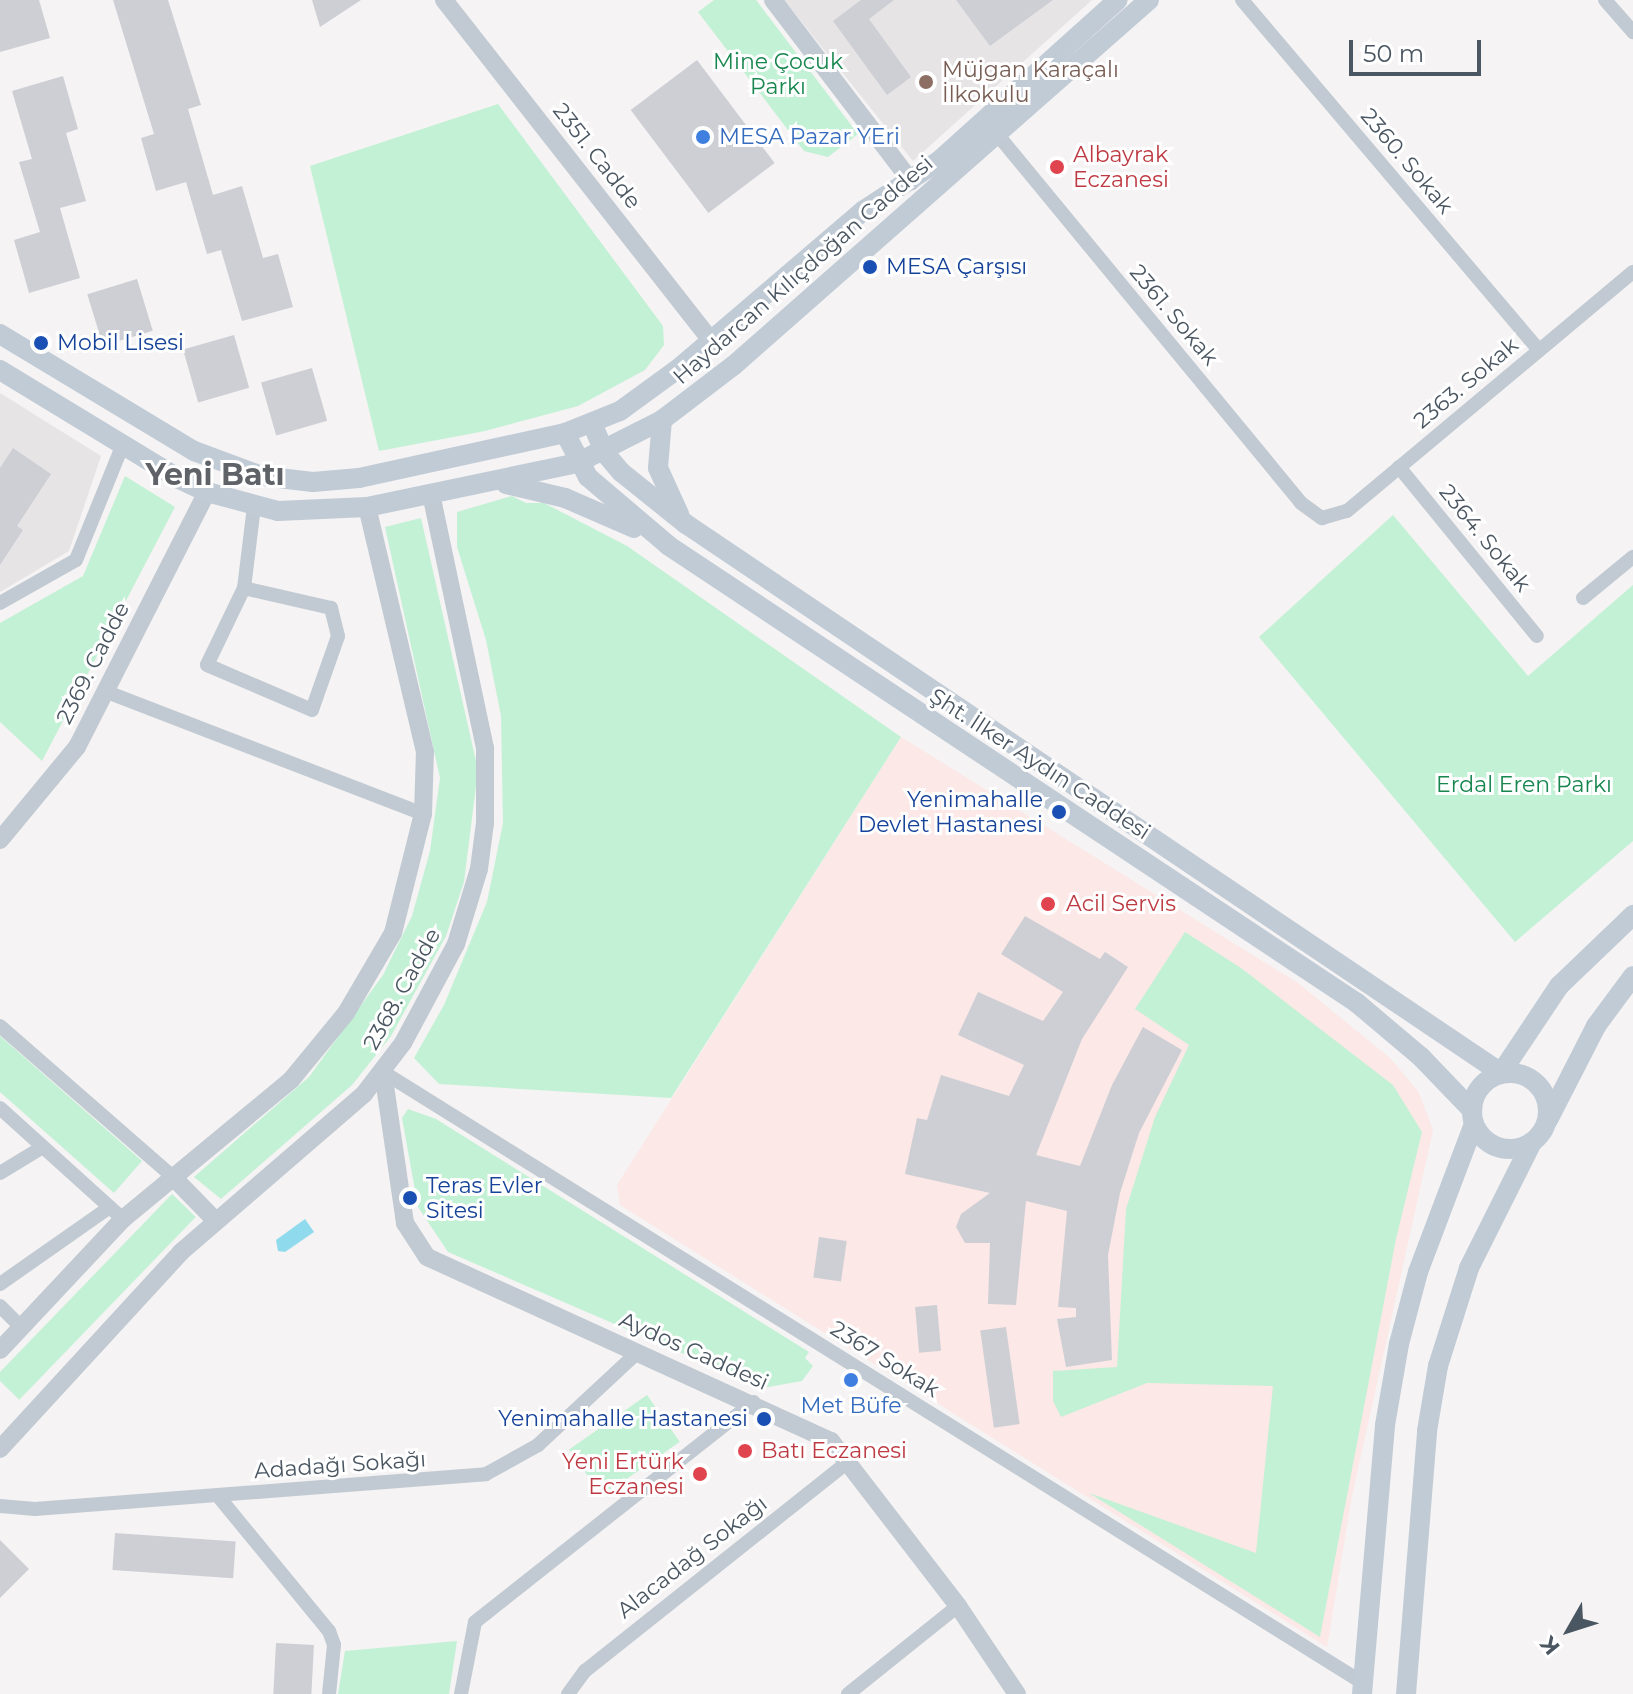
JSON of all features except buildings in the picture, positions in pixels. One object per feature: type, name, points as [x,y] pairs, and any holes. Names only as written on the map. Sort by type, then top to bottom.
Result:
[{"type":"main road","name":"Haydarcan Kılıçdoğan Caddesi","points":[[0,370],[207,492],[254,507],[307,512],[367,507],[577,463],[605,453],[662,420],[733,366],[1149,0]]},
{"type":"main road","name":"Haydarcan Kılıçdoğan Caddesi","points":[[0,334],[194,451],[262,476],[313,482],[359,478],[565,433],[620,411],[712,342],[864,210],[911,181],[1114,1]]},
{"type":"main road","points":[[712,342],[733,366]]},
{"type":"main road","points":[[662,420],[658,468],[686,524]]},
{"type":"main road","name":"Şht. İlker Aydın Caddesi","points":[[592,423],[605,453],[638,488],[686,524],[1501,1073]]},
{"type":"main road","points":[[565,433],[577,463]]},
{"type":"main road","name":"Şht. İlker Aydın Caddesi","points":[[577,463],[603,492],[669,546],[1357,1003],[1421,1057],[1473,1117]]},
{"type":"main road","points":[[490,482],[565,498],[669,546]]},
{"type":"main road","points":[[1136,856],[1150,835]]},
{"type":"main road","points":[[1362,1688],[1385,1425],[1399,1344],[1418,1272],[1473,1117],[1480,1087],[1501,1073],[1559,986],[1633,915]]},
{"type":"main road","points":[[1406,1694],[1427,1431],[1438,1366],[1469,1268],[1532,1142],[1548,1120],[1596,1026],[1633,976]]},
{"type":"main road","points":[[1501,1073],[1514,1072],[1537,1082],[1548,1104],[1548,1120]]},
{"type":"main road","points":[[1473,1117],[1490,1143],[1501,1148],[1532,1142]]},
{"type":"street","name":"2351. Cadde","points":[[444,0],[712,342]]},
{"type":"street","points":[[773,0],[911,181]]},
{"type":"street","name":"2360. Sokak","points":[[1242,0],[1539,350]]},
{"type":"street","points":[[1605,0],[1633,32]]},
{"type":"street","name":"2361. Sokak","points":[[997,134],[1301,503],[1322,518]]},
{"type":"street","name":"2363. Sokak","points":[[1322,518],[1347,511],[1633,272]]},
{"type":"street","points":[[0,603],[76,560],[123,444]]},
{"type":"street","name":"2364. Sokak","points":[[1399,467],[1537,636]]},
{"type":"street","name":"2369. Cadde","points":[[0,840],[60,771],[107,692],[207,492]]},
{"type":"street","name":"2368. Cadde","points":[[0,1449],[148,1286],[215,1220],[328,1128],[383,1072],[456,944],[470,904],[485,823],[480,710],[431,494]]},
{"type":"street","points":[[244,588],[331,608],[338,636],[312,710],[207,665],[244,588],[254,507]]},
{"type":"street","name":"2368. Cadde","points":[[0,1350],[117,1213],[173,1177],[291,1080],[346,1013],[393,933],[423,814],[425,752],[367,507]]},
{"type":"street","points":[[1583,598],[1633,557]]},
{"type":"street","points":[[107,692],[423,814]]},
{"type":"street","points":[[0,1026],[173,1177],[215,1220]]},
{"type":"street","name":"Aydos Caddesi","points":[[383,1072],[405,1223],[416,1245],[440,1267],[754,1402],[831,1441],[850,1460],[958,1606],[1017,1694]]},
{"type":"street","name":"2367 Sokak","points":[[383,1072],[1362,1688]]},
{"type":"street","points":[[0,1108],[117,1213],[0,1284]]},
{"type":"street","points":[[0,1173],[43,1147]]},
{"type":"street","points":[[0,1306],[21,1327]]},
{"type":"street","name":"Adadağı Sokağı","points":[[0,1506],[35,1509],[486,1474],[538,1445],[638,1352]]},
{"type":"street","points":[[461,1694],[475,1622],[754,1402]]},
{"type":"street","name":"Alacadağ Sokağı","points":[[568,1694],[585,1671],[850,1460]]},
{"type":"street","points":[[218,1496],[329,1631],[334,1645],[329,1694]]},
{"type":"street","points":[[848,1694],[958,1606]]},
{"type":"shaded area","name":"Müjgan Karaçalı İlkokulu","points":[[784,0],[1092,0],[913,161]]},
{"type":"shaded area","points":[[0,393],[101,456],[69,551],[0,592]]},
{"type":"shaded area","points":[[901,737],[1298,983],[1390,1058],[1418,1091],[1433,1130],[1352,1496],[1327,1647],[620,1205],[617,1185]]},
{"type":"green space","name":"Mine Çocuk Parkı","points":[[714,0],[756,0],[858,134],[828,157],[804,151],[698,12]]},
{"type":"green space","points":[[498,104],[663,326],[664,345],[645,370],[578,406],[485,431],[379,451],[310,166]]},
{"type":"green space","points":[[125,476],[175,507],[42,761],[0,722],[0,623],[83,576]]},
{"type":"green space","points":[[512,496],[526,503],[544,503],[627,546],[901,737],[671,1098],[439,1084],[414,1058],[444,1005],[487,902],[503,823],[501,716],[486,640],[457,547],[457,512]]},
{"type":"green space","name":"Erdal Eren Parkı","points":[[1393,515],[1528,676],[1633,585],[1633,841],[1515,942],[1259,637]]},
{"type":"green space","points":[[421,518],[478,770],[464,882],[446,936],[391,1036],[352,1085],[221,1199],[194,1177],[309,1077],[383,975],[412,916],[430,851],[440,778],[385,527]]},
{"type":"green space","points":[[1185,932],[1241,968],[1393,1085],[1422,1132],[1396,1239],[1320,1637],[1089,1493],[1256,1553],[1273,1386],[1147,1383],[1061,1417],[1053,1401],[1053,1371],[1117,1367],[1126,1209],[1155,1117],[1189,1045],[1135,1009]]},
{"type":"green space","points":[[0,1036],[142,1161],[114,1193],[0,1092]]},
{"type":"green space","points":[[408,1109],[436,1119],[809,1352],[805,1358],[813,1366],[802,1381],[763,1388],[448,1252],[418,1207],[402,1118]]},
{"type":"green space","points":[[172,1194],[196,1217],[19,1400],[0,1381],[0,1372]]},
{"type":"green space","points":[[647,1395],[680,1442],[602,1496],[569,1449]]},
{"type":"green space","points":[[457,1641],[449,1694],[338,1694],[345,1651]]},
{"type":"water","points":[[305,1219],[314,1232],[285,1252],[278,1251],[276,1240]]},
{"type":"place","name":"Müjgan Karaçalı İlkokulu","points":[[926,82]]},
{"type":"place","name":"MESA Pazar YEri","points":[[703,137]]},
{"type":"place","name":"Albayrak Eczanesi","points":[[1057,167]]},
{"type":"place","name":"MESA Çarşısı","points":[[870,267]]},
{"type":"place","name":"Mobil Lisesi","points":[[41,343]]},
{"type":"place","name":"Yenimahalle Devlet Hastanesi","points":[[1059,812]]},
{"type":"place","name":"Acil Servis","points":[[1048,904]]},
{"type":"place","name":"Teras Evler Sitesi","points":[[410,1198]]},
{"type":"place","name":"Met Büfe","points":[[851,1380]]},
{"type":"place","name":"Yenimahalle Hastanesi","points":[[764,1419]]},
{"type":"place","name":"Batı Eczanesi","points":[[745,1451]]},
{"type":"place","name":"Yeni Ertürk Eczanesi","points":[[700,1474]]},
{"type":"district","name":"Yeni Batı","points":[[215,475]]}]
